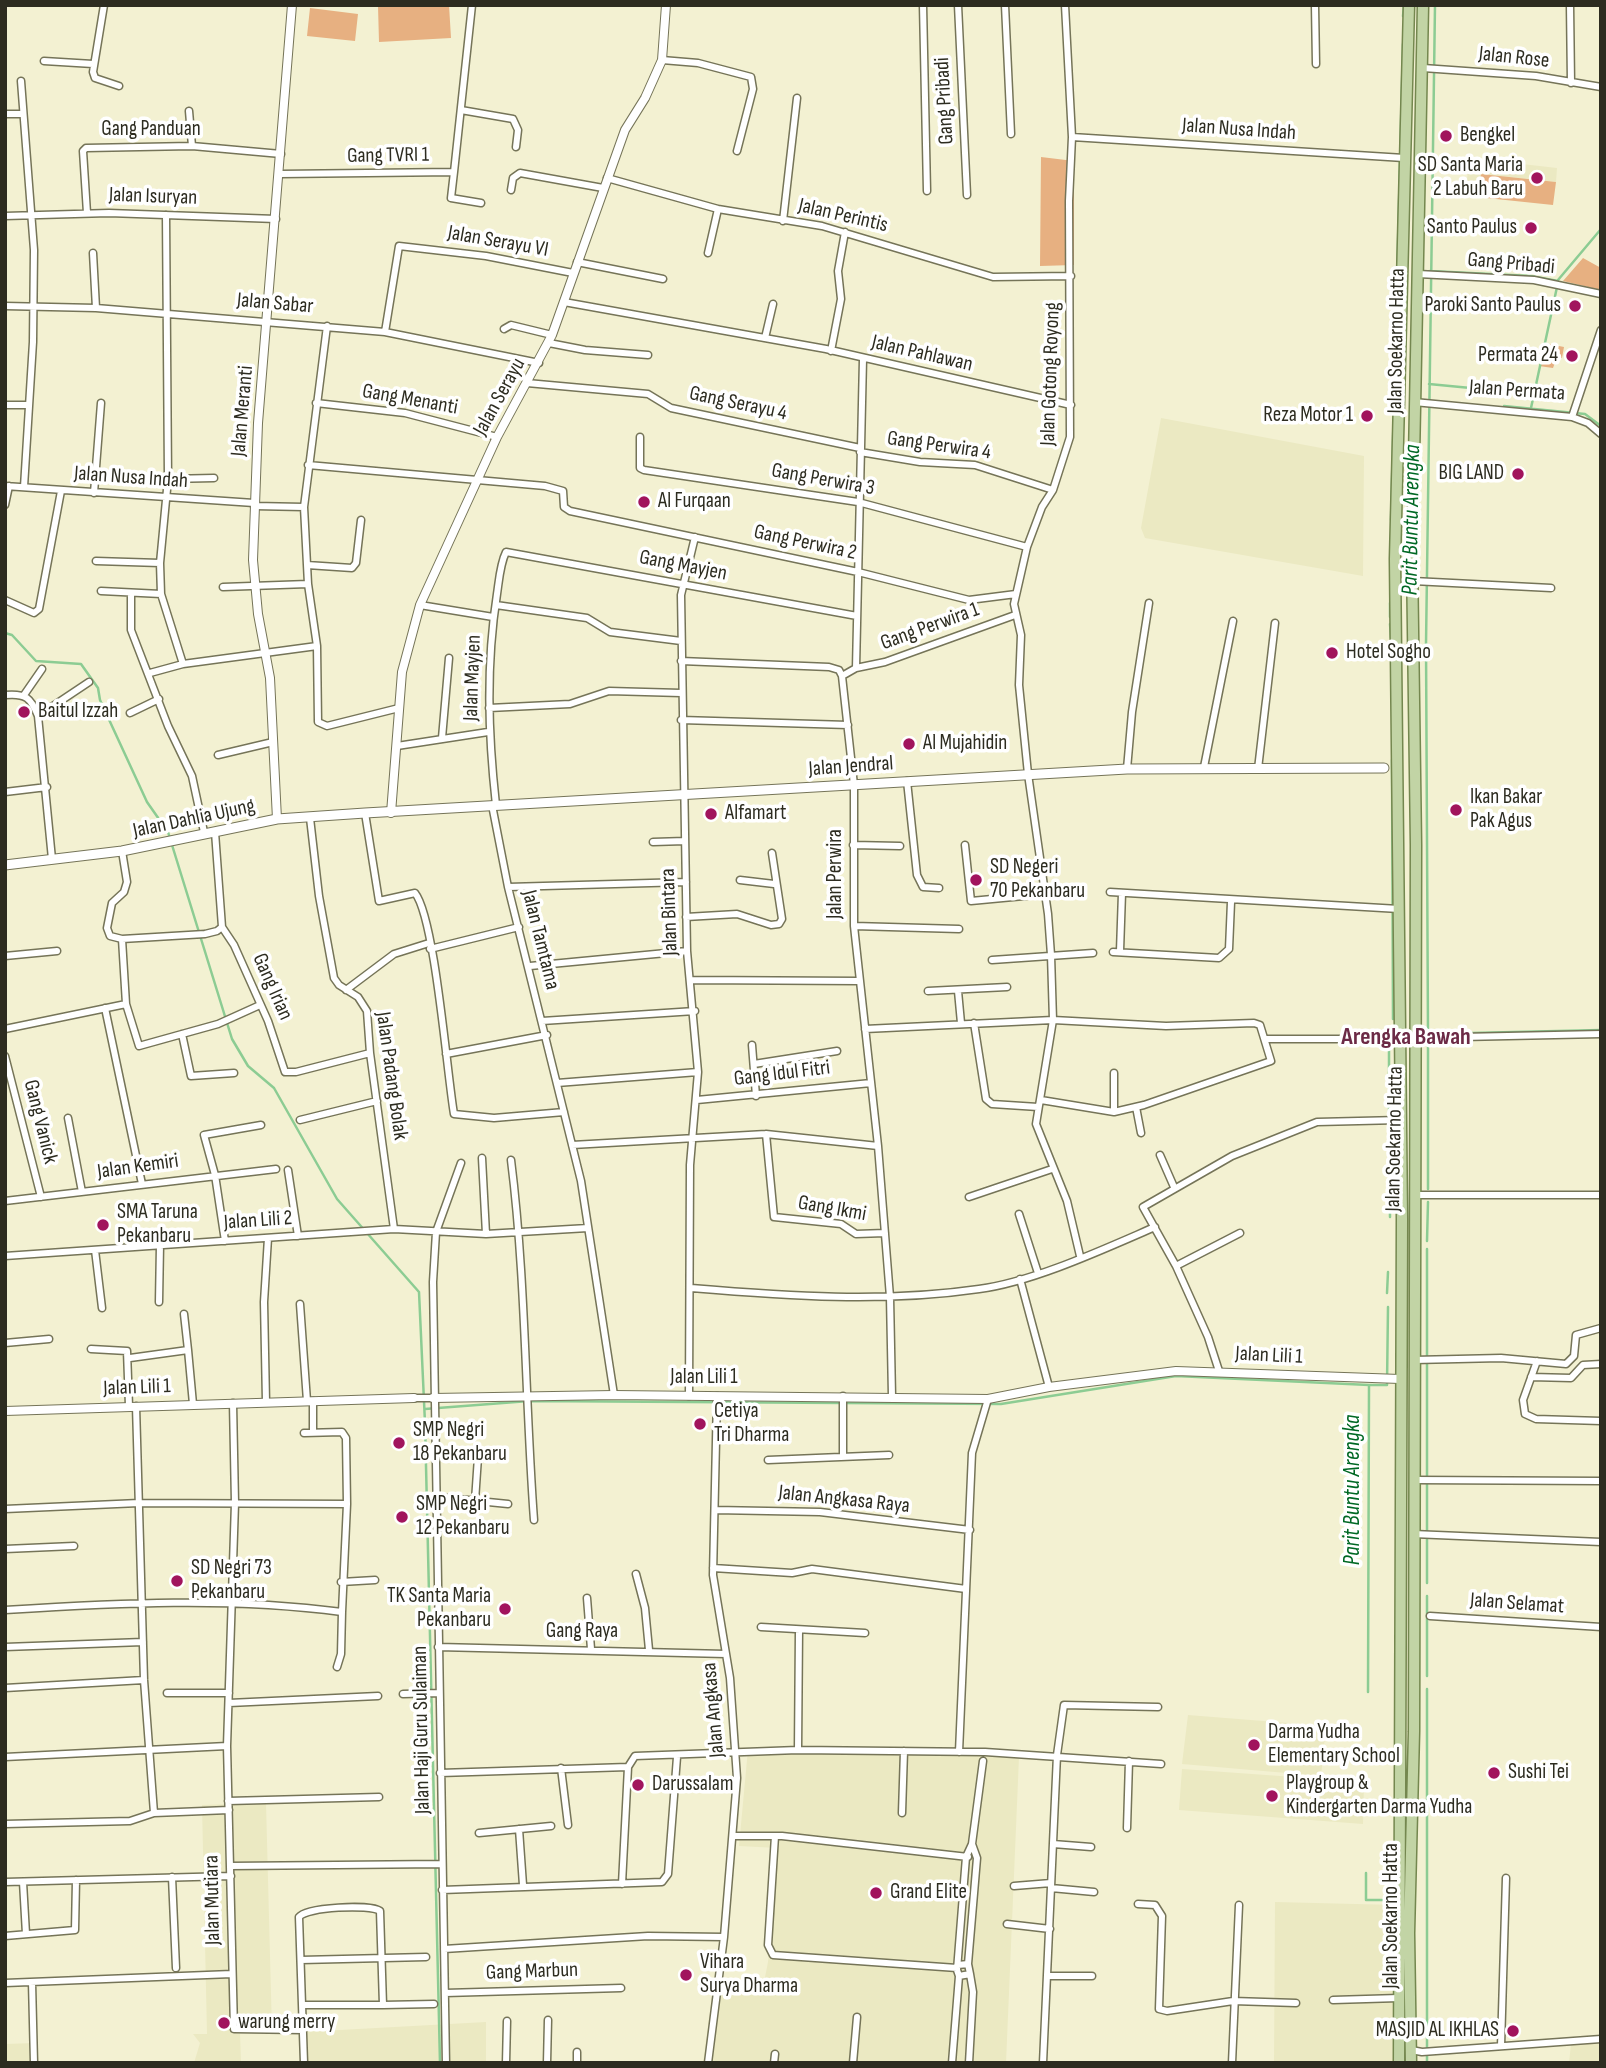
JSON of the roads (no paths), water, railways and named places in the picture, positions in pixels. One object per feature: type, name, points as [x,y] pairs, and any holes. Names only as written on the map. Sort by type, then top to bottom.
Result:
[{"type":"main road","name":"Jalan Soekarno Hatta","points":[[1399,2063],[1400,1570],[1392,1379],[1397,1119],[1392,768],[1402,158],[1409,5]]},
{"type":"main road","name":"Jalan Soekarno Hatta","points":[[1412,2063],[1417,2051],[1409,1933],[1413,1569],[1422,1534],[1423,1480],[1413,1360],[1422,581],[1412,558],[1424,403],[1423,274],[1427,69],[1423,5]]},
{"type":"main road","points":[[1395,559],[1412,558]]},
{"type":"main road","name":"Jalan Jendral","points":[[391,813],[1127,769],[1392,768]]},
{"type":"main road","name":"Jalan Dahlia Ujung","points":[[5,865],[122,852],[204,832],[277,819],[391,813]]},
{"type":"main road","points":[[1400,1570],[1413,1569]]},
{"type":"street","points":[[104,5],[93,64],[95,78],[120,86]]},
{"type":"street","name":"Jalan Meranti","points":[[277,819],[267,651],[258,614],[255,585],[254,505],[292,5]]},
{"type":"street","name":"Gang TVRI 1","points":[[280,174],[454,172],[472,5]]},
{"type":"street","name":"Jalan Serayu","points":[[391,813],[402,672],[420,605],[496,437],[551,339],[625,130],[645,98],[662,60],[666,5]]},
{"type":"street","points":[[923,5],[927,191]]},
{"type":"street","name":"Gang Pribadi","points":[[958,5],[967,195]]},
{"type":"street","points":[[1005,5],[1011,134]]},
{"type":"street","name":"Jalan Gotong Royong","points":[[1065,5],[1072,137],[1071,405],[1067,452],[1027,547],[1016,594],[1015,615],[1021,635],[1019,685],[1051,955],[1053,1020],[1036,1132],[1067,1201],[1080,1256]]},
{"type":"street","points":[[1315,5],[1316,64]]},
{"type":"street","points":[[1570,5],[1571,83]]},
{"type":"street","points":[[662,60],[698,63],[751,77],[753,89],[737,151]]},
{"type":"street","points":[[44,61],[93,64]]},
{"type":"street","name":"Jalan Rose","points":[[1427,69],[1536,76],[1601,87]]},
{"type":"street","points":[[21,81],[34,250],[24,487]]},
{"type":"street","points":[[783,220],[797,98]]},
{"type":"street","points":[[461,110],[513,119],[518,130],[516,147]]},
{"type":"street","points":[[189,111],[192,146]]},
{"type":"street","points":[[5,114],[22,114]]},
{"type":"street","name":"Jalan Nusa Indah","points":[[1072,137],[1402,158]]},
{"type":"street","name":"Gang Panduan","points":[[87,213],[83,151],[86,148],[192,146],[281,154]]},
{"type":"street","points":[[454,172],[451,198],[481,203]]},
{"type":"street","points":[[512,190],[513,178],[520,173],[603,188]]},
{"type":"street","name":"Jalan Perintis","points":[[607,178],[718,209],[845,232],[993,277],[1071,276]]},
{"type":"street","points":[[708,253],[718,209]]},
{"type":"street","name":"Jalan Isuryan","points":[[5,216],[87,213],[276,219]]},
{"type":"street","points":[[166,215],[168,479],[160,563],[161,594],[183,664]]},
{"type":"street","points":[[831,351],[841,299],[838,271],[845,232]]},
{"type":"street","name":"Jalan Serayu VI","points":[[385,332],[399,246],[573,273]]},
{"type":"street","points":[[93,253],[96,308]]},
{"type":"street","points":[[577,262],[663,279]]},
{"type":"street","name":"Gang Pribadi","points":[[1423,274],[1534,281],[1601,294]]},
{"type":"street","name":"Jalan Pahlawan","points":[[564,302],[831,351],[1071,405]]},
{"type":"street","points":[[765,338],[773,304]]},
{"type":"street","name":"Jalan Sabar","points":[[5,306],[96,308],[268,320],[385,332],[539,363]]},
{"type":"street","points":[[505,329],[511,325],[585,350],[648,355]]},
{"type":"street","points":[[327,326],[304,507],[308,584],[317,646],[318,722],[321,726],[399,708]]},
{"type":"street","name":"Jalan Permata","points":[[1424,403],[1573,413],[1601,330]]},
{"type":"street","points":[[681,661],[830,667],[839,670],[842,676],[856,668],[863,359]]},
{"type":"street","name":"Gang Serayu 4","points":[[527,383],[648,394],[671,408],[860,450]]},
{"type":"street","points":[[94,492],[101,403]]},
{"type":"street","name":"Gang Menanti","points":[[316,404],[405,413],[496,437]]},
{"type":"street","points":[[5,405],[29,405]]},
{"type":"street","points":[[1573,413],[1601,434]]},
{"type":"street","name":"Gang Perwira 3","points":[[640,437],[638,460],[640,467],[645,470],[859,502],[1027,547]]},
{"type":"street","name":"Gang Perwira 4","points":[[860,450],[920,462],[975,465],[1053,490]]},
{"type":"street","points":[[308,465],[477,478]]},
{"type":"street","name":"Jalan Nusa Indah","points":[[168,479],[214,478]]},
{"type":"street","name":"Gang Perwira 2","points":[[477,478],[563,491],[564,507],[570,511],[858,572],[969,600],[1016,594]]},
{"type":"street","points":[[5,505],[7,486]]},
{"type":"street","name":"Jalan Nusa Indah","points":[[7,486],[304,507]]},
{"type":"street","points":[[5,600],[34,613],[39,609],[61,491]]},
{"type":"street","points":[[307,565],[352,568],[356,563],[361,520]]},
{"type":"street","name":"Jalan Bintara","points":[[689,1396],[687,1330],[691,1287],[692,1136],[698,1072],[695,1011],[687,951],[681,641],[683,584],[695,537]]},
{"type":"street","name":"Gang Mayjen","points":[[504,554],[509,552],[857,617]]},
{"type":"street","name":"Jalan Mayjen","points":[[494,805],[488,732],[493,617],[504,554]]},
{"type":"street","points":[[96,562],[160,563]]},
{"type":"street","points":[[1422,581],[1551,588]]},
{"type":"street","points":[[223,587],[308,584]]},
{"type":"street","points":[[101,591],[161,594]]},
{"type":"street","points":[[131,593],[131,630],[192,776],[204,832]]},
{"type":"street","points":[[1127,769],[1132,712],[1149,603]]},
{"type":"street","points":[[420,605],[493,617]]},
{"type":"street","points":[[496,605],[587,618],[610,632],[681,641]]},
{"type":"street","name":"Gang Perwira 1","points":[[856,668],[885,662],[1015,615]]},
{"type":"street","points":[[1204,767],[1233,621]]},
{"type":"street","points":[[1258,769],[1275,623]]},
{"type":"street","points":[[150,673],[183,664],[317,646]]},
{"type":"street","name":"Jalan Mayjen","points":[[442,738],[449,658]]},
{"type":"street","points":[[24,695],[42,669]]},
{"type":"street","name":"Jalan Perwira","points":[[842,676],[854,785],[854,926],[878,1146],[890,1297],[892,1396]]},
{"type":"street","points":[[38,716],[89,682]]},
{"type":"street","points":[[489,708],[570,704],[609,691],[681,693]]},
{"type":"street","points":[[5,695],[24,695],[33,704],[38,716],[52,859]]},
{"type":"street","points":[[130,713],[159,699]]},
{"type":"street","points":[[681,720],[848,725]]},
{"type":"street","points":[[397,746],[488,732]]},
{"type":"street","points":[[218,755],[273,742]]},
{"type":"street","points":[[907,781],[918,875],[923,887],[939,888]]},
{"type":"street","points":[[5,792],[47,788]]},
{"type":"street","name":"Jalan Tamtama","points":[[494,805],[508,887],[530,966],[572,1145],[614,1395]]},
{"type":"street","points":[[365,813],[379,901],[411,893],[417,895],[429,946],[454,1115],[494,1118],[564,1112]]},
{"type":"street","name":"Jalan Padang Bolak","points":[[310,818],[319,896],[334,978],[358,997],[367,1011],[370,1054],[394,1228]]},
{"type":"street","name":"Gang Irian","points":[[215,832],[222,927],[234,945],[286,1072],[370,1054]]},
{"type":"street","points":[[653,842],[685,841]]},
{"type":"street","points":[[853,845],[900,846]]},
{"type":"street","points":[[965,845],[971,901],[1045,894]]},
{"type":"street","points":[[122,852],[126,888],[112,903],[107,928],[110,936],[122,939],[186,933],[205,934],[222,927]]},
{"type":"street","points":[[686,917],[737,914],[776,925],[782,919],[772,853]]},
{"type":"street","points":[[740,880],[775,884]]},
{"type":"street","points":[[508,887],[686,882]]},
{"type":"street","points":[[1110,892],[1396,909]]},
{"type":"street","points":[[1122,892],[1116,952],[1219,958],[1229,949],[1231,901]]},
{"type":"street","points":[[854,926],[959,929]]},
{"type":"street","points":[[346,989],[394,954],[519,927]]},
{"type":"street","points":[[122,939],[126,1003],[139,1046],[218,1024],[260,1005]]},
{"type":"street","points":[[5,956],[57,951]]},
{"type":"street","points":[[530,966],[687,951]]},
{"type":"street","points":[[992,960],[1093,953]]},
{"type":"street","points":[[691,981],[859,981]]},
{"type":"street","points":[[928,991],[1007,987]]},
{"type":"street","points":[[958,991],[961,1023]]},
{"type":"street","points":[[5,1029],[126,1003]]},
{"type":"street","points":[[105,1008],[142,1184]]},
{"type":"street","points":[[542,1021],[695,1011]]},
{"type":"street","points":[[865,1029],[961,1023],[1053,1020],[1166,1026],[1257,1023],[1266,1039],[1270,1060],[1144,1105],[1115,1112],[1039,1104],[992,1104],[986,1099],[974,1023]]},
{"type":"street","points":[[182,1034],[194,1078],[233,1073]]},
{"type":"street","points":[[1415,1038],[1601,1034]]},
{"type":"street","points":[[446,1054],[547,1035]]},
{"type":"street","points":[[1266,1039],[1366,1040],[1395,1035]]},
{"type":"street","points":[[752,1045],[756,1096]]},
{"type":"street","points":[[754,1064],[837,1051]]},
{"type":"street","name":"Gang Vanick","points":[[5,1056],[41,1197]]},
{"type":"street","points":[[556,1083],[698,1072]]},
{"type":"street","points":[[1114,1073],[1115,1112]]},
{"type":"street","name":"Gang Idul Fitri","points":[[697,1100],[756,1096],[830,1084],[871,1083]]},
{"type":"street","points":[[300,1120],[377,1101]]},
{"type":"street","points":[[1136,1107],[1141,1133]]},
{"type":"street","points":[[68,1118],[82,1192]]},
{"type":"street","points":[[1219,1371],[1209,1337],[1176,1266],[1143,1208],[1174,1187],[1231,1156],[1317,1122],[1397,1119]]},
{"type":"street","points":[[225,1241],[215,1175],[204,1135],[261,1125]]},
{"type":"street","points":[[572,1145],[692,1136],[766,1134],[878,1146]]},
{"type":"street","name":"Gang Ikmi","points":[[766,1134],[774,1217],[841,1224],[856,1234],[885,1233]]},
{"type":"street","points":[[1160,1155],[1174,1187]]},
{"type":"street","points":[[482,1158],[485,1234]]},
{"type":"street","points":[[511,1160],[520,1233],[526,1407],[534,1520]]},
{"type":"street","name":"Jalan Haji Guru Sulaiman","points":[[446,2063],[438,1647],[438,1420],[433,1282],[436,1232],[461,1163]]},
{"type":"street","name":"Jalan Kemiri","points":[[5,1201],[276,1169]]},
{"type":"street","points":[[970,1196],[1052,1169]]},
{"type":"street","points":[[288,1170],[298,1236]]},
{"type":"street","points":[[1413,1195],[1601,1195]]},
{"type":"street","points":[[1019,1214],[1038,1273]]},
{"type":"street","points":[[691,1287],[780,1296],[890,1297],[980,1289],[1038,1273],[1155,1227]]},
{"type":"street","points":[[394,1228],[485,1234],[588,1228]]},
{"type":"street","name":"Jalan Lili 2","points":[[5,1256],[394,1228]]},
{"type":"street","points":[[1176,1266],[1240,1233]]},
{"type":"street","points":[[267,1402],[264,1302],[268,1238]]},
{"type":"street","points":[[159,1302],[160,1245]]},
{"type":"street","points":[[95,1250],[102,1308]]},
{"type":"street","points":[[1020,1279],[1049,1387]]},
{"type":"street","points":[[300,1304],[313,1431]]},
{"type":"street","points":[[184,1314],[193,1404]]},
{"type":"street","points":[[1413,1360],[1569,1362],[1574,1356],[1576,1335],[1601,1328]]},
{"type":"street","points":[[5,1343],[49,1339]]},
{"type":"street","points":[[91,1349],[123,1349],[130,1358],[139,1503],[144,1680],[154,1812]]},
{"type":"street","points":[[130,1358],[188,1350]]},
{"type":"street","points":[[1537,1361],[1523,1400],[1525,1414],[1536,1419],[1601,1421]]},
{"type":"street","points":[[1531,1377],[1571,1378],[1583,1365],[1601,1364]]},
{"type":"street","name":"Jalan Lili 1","points":[[5,1411],[132,1405],[614,1395],[717,1399],[892,1396],[988,1400],[1049,1387],[1176,1371],[1392,1379]]},
{"type":"street","points":[[843,1398],[844,1457]]},
{"type":"street","name":"Jalan Angkasa","points":[[708,2063],[724,1937],[737,1752],[713,1568],[717,1399]]},
{"type":"street","points":[[959,1752],[972,1453],[988,1400]]},
{"type":"street","name":"Jalan Mutiara","points":[[233,1403],[235,1503],[227,1746],[234,2029],[303,2030]]},
{"type":"street","points":[[303,1433],[342,1432],[345,1438],[347,1504],[341,1582],[341,1654],[337,1667]]},
{"type":"street","points":[[768,1461],[889,1455]]},
{"type":"street","points":[[475,1501],[478,1457]]},
{"type":"street","points":[[1423,1480],[1601,1481]]},
{"type":"street","points":[[438,1497],[508,1504]]},
{"type":"street","points":[[5,1509],[139,1503],[347,1504]]},
{"type":"street","name":"Jalan Angkasa Raya","points":[[715,1510],[820,1512],[970,1530]]},
{"type":"street","points":[[1422,1534],[1601,1542]]},
{"type":"street","points":[[5,1549],[74,1546]]},
{"type":"street","points":[[713,1568],[792,1573],[812,1569],[966,1589]]},
{"type":"street","points":[[636,1574],[645,1608],[649,1650]]},
{"type":"street","points":[[341,1582],[375,1580]]},
{"type":"street","points":[[587,1598],[591,1649]]},
{"type":"street","points":[[5,1610],[142,1602],[302,1607],[342,1612]]},
{"type":"street","name":"Jalan Selamat","points":[[1430,1616],[1601,1627]]},
{"type":"street","points":[[761,1627],[865,1633]]},
{"type":"street","points":[[797,1750],[799,1630]]},
{"type":"street","points":[[5,1647],[144,1642]]},
{"type":"street","name":"Gang Raya","points":[[438,1647],[649,1650],[726,1654]]},
{"type":"street","points":[[5,1688],[144,1680]]},
{"type":"street","points":[[167,1693],[229,1693]]},
{"type":"street","points":[[403,1694],[439,1693]]},
{"type":"street","points":[[229,1703],[378,1696]]},
{"type":"street","points":[[1043,2063],[1057,1755],[1064,1704],[1158,1707]]},
{"type":"street","points":[[5,1757],[227,1746]]},
{"type":"street","points":[[622,1884],[628,1767],[635,1756],[677,1757],[797,1750],[904,1751],[1057,1755],[1161,1764]]},
{"type":"street","points":[[902,1813],[904,1751]]},
{"type":"street","points":[[442,1890],[523,1885],[657,1884],[665,1880],[668,1874],[677,1757]]},
{"type":"street","points":[[972,1844],[976,1858],[968,1964],[973,1992],[970,2062],[952,2060],[965,1857],[972,1844],[983,1761]]},
{"type":"street","points":[[1127,1828],[1129,1761]]},
{"type":"street","points":[[440,1773],[628,1767]]},
{"type":"street","points":[[561,1768],[568,1825]]},
{"type":"street","points":[[228,1801],[379,1797]]},
{"type":"street","points":[[5,1824],[130,1821],[154,1812],[229,1811]]},
{"type":"street","points":[[479,1833],[551,1826]]},
{"type":"street","points":[[519,1829],[523,1885]]},
{"type":"street","points":[[733,1836],[775,1836],[976,1858]]},
{"type":"street","points":[[775,1836],[768,1945],[774,1955],[957,1966],[968,1964]]},
{"type":"street","points":[[1053,1844],[1091,1847]]},
{"type":"street","points":[[230,1866],[442,1864]]},
{"type":"street","points":[[5,1882],[230,1876]]},
{"type":"street","points":[[172,1877],[176,1968]]},
{"type":"street","points":[[1501,2046],[1506,1878]]},
{"type":"street","points":[[5,1936],[75,1930],[76,1880]]},
{"type":"street","points":[[23,1882],[26,1934]]},
{"type":"street","points":[[1014,1886],[1051,1886],[1094,1892]]},
{"type":"street","points":[[1138,1904],[1155,1905],[1162,1916],[1159,2009],[1167,2011],[1233,2000],[1296,2003]]},
{"type":"street","points":[[1232,2063],[1239,1905]]},
{"type":"street","points":[[304,2063],[299,1917],[303,1912],[370,1907],[380,1911],[383,1918],[383,2005]]},
{"type":"street","points":[[1007,1923],[1051,1929]]},
{"type":"street","points":[[444,1949],[648,1936],[724,1937]]},
{"type":"street","points":[[301,1960],[426,1957]]},
{"type":"street","points":[[5,1983],[232,1974]]},
{"type":"street","points":[[959,1976],[970,1974]]},
{"type":"street","points":[[1049,1976],[1092,1976]]},
{"type":"street","points":[[32,1982],[34,2063]]},
{"type":"street","name":"Gang Marbun","points":[[445,1993],[621,1988]]},
{"type":"street","points":[[1333,2000],[1399,1998]]},
{"type":"street","points":[[302,2005],[434,2004]]},
{"type":"street","points":[[853,2063],[857,2017]]},
{"type":"street","points":[[547,2063],[548,2020]]},
{"type":"street","points":[[506,2021],[506,2063]]},
{"type":"street","points":[[1417,2051],[1601,2039]]},
{"type":"street","points":[[577,2052],[577,2063]]},
{"type":"street","points":[[774,2063],[775,2054]]},
{"type":"waterway","name":"Parit Buntu Arengka","points":[[1403,16],[1404,5]]},
{"type":"waterway","name":"Parit Buntu Arengka","points":[[1428,1035],[1426,644],[1435,5]]},
{"type":"waterway","name":"Parit Buntu Arengka","points":[[1391,520],[1403,44]]},
{"type":"waterway","points":[[1558,280],[1601,229]]},
{"type":"waterway","points":[[1430,271],[1531,276],[1558,281]]},
{"type":"waterway","points":[[1531,408],[1557,287]]},
{"type":"waterway","points":[[1429,384],[1533,394]]},
{"type":"waterway","points":[[1504,406],[1585,414],[1601,426]]},
{"type":"waterway","name":"Parit Buntu Arengka","points":[[1390,603],[1390,617]]},
{"type":"waterway","name":"Parit Buntu Arengka","points":[[1390,624],[1391,638]]},
{"type":"waterway","points":[[5,633],[12,635],[36,661],[81,664],[98,688],[100,700],[147,802],[168,832],[232,1039],[248,1066],[274,1088],[337,1199],[419,1292],[425,1423],[440,2063]]},
{"type":"waterway","name":"Parit Buntu Arengka","points":[[1392,760],[1393,1019]]},
{"type":"waterway","points":[[1428,1034],[1601,1030]]},
{"type":"waterway","name":"Parit Buntu Arengka","points":[[1389,1037],[1389,1078]]},
{"type":"waterway","name":"Parit Buntu Arengka","points":[[1428,1040],[1428,1189]]},
{"type":"waterway","name":"Parit Buntu Arengka","points":[[1389,1100],[1390,1217]]},
{"type":"waterway","name":"Parit Buntu Arengka","points":[[1427,1241],[1428,1202]]},
{"type":"waterway","name":"Parit Buntu Arengka","points":[[1427,1249],[1427,1583]]},
{"type":"waterway","name":"Parit Buntu Arengka","points":[[1387,1293],[1388,1272]]},
{"type":"waterway","name":"Parit Buntu Arengka","points":[[1368,1692],[1369,1385],[1387,1385],[1388,1307]]},
{"type":"waterway","points":[[425,1409],[529,1401],[1001,1404],[1176,1376],[1369,1385]]},
{"type":"waterway","name":"Parit Buntu Arengka","points":[[1427,1596],[1427,1676]]},
{"type":"waterway","name":"Parit Buntu Arengka","points":[[1427,1689],[1427,2063]]},
{"type":"waterway","points":[[1366,1873],[1366,1900],[1388,1900]]},
{"type":"place","name":"Bengkel","points":[[1446,136]]},
{"type":"place","name":"SD Santa Maria 2 Labuh Baru","points":[[1537,178]]},
{"type":"place","name":"Santo Paulus","points":[[1531,228]]},
{"type":"place","name":"Paroki Santo Paulus","points":[[1575,306]]},
{"type":"place","name":"Permata 24","points":[[1572,356]]},
{"type":"place","name":"Reza Motor 1","points":[[1367,416]]},
{"type":"place","name":"BIG LAND","points":[[1518,474]]},
{"type":"place","name":"Al Furqaan","points":[[644,502]]},
{"type":"place","name":"Hotel Sogho","points":[[1332,653]]},
{"type":"place","name":"Baitul Izzah","points":[[24,712]]},
{"type":"place","name":"Al Mujahidin","points":[[909,744]]},
{"type":"place","name":"Ikan Bakar Pak Agus","points":[[1456,810]]},
{"type":"place","name":"Alfamart","points":[[711,814]]},
{"type":"place","name":"SD Negeri 70 Pekanbaru","points":[[976,880]]},
{"type":"place","name":"SMA Taruna Pekanbaru","points":[[103,1225]]},
{"type":"place","name":"Cetiya Tri Dharma","points":[[700,1424]]},
{"type":"place","name":"SMP Negri 18 Pekanbaru","points":[[399,1443]]},
{"type":"place","name":"SMP Negri 12 Pekanbaru","points":[[402,1517]]},
{"type":"place","name":"SD Negri 73 Pekanbaru","points":[[177,1581]]},
{"type":"place","name":"TK Santa Maria Pekanbaru","points":[[505,1609]]},
{"type":"place","name":"Darma Yudha Elementary School","points":[[1254,1745]]},
{"type":"place","name":"Sushi Tei","points":[[1494,1773]]},
{"type":"place","name":"Darussalam","points":[[638,1785]]},
{"type":"place","name":"Playgroup & Kindergarten Darma Yudha","points":[[1272,1796]]},
{"type":"place","name":"Grand Elite","points":[[876,1893]]},
{"type":"place","name":"Vihara Surya Dharma","points":[[686,1975]]},
{"type":"place","name":"warung merry","points":[[224,2023]]},
{"type":"place","name":"MASJID AL IKHLAS","points":[[1513,2031]]},
{"type":"district","name":"Arengka Bawah","points":[[1406,1038]]}]
